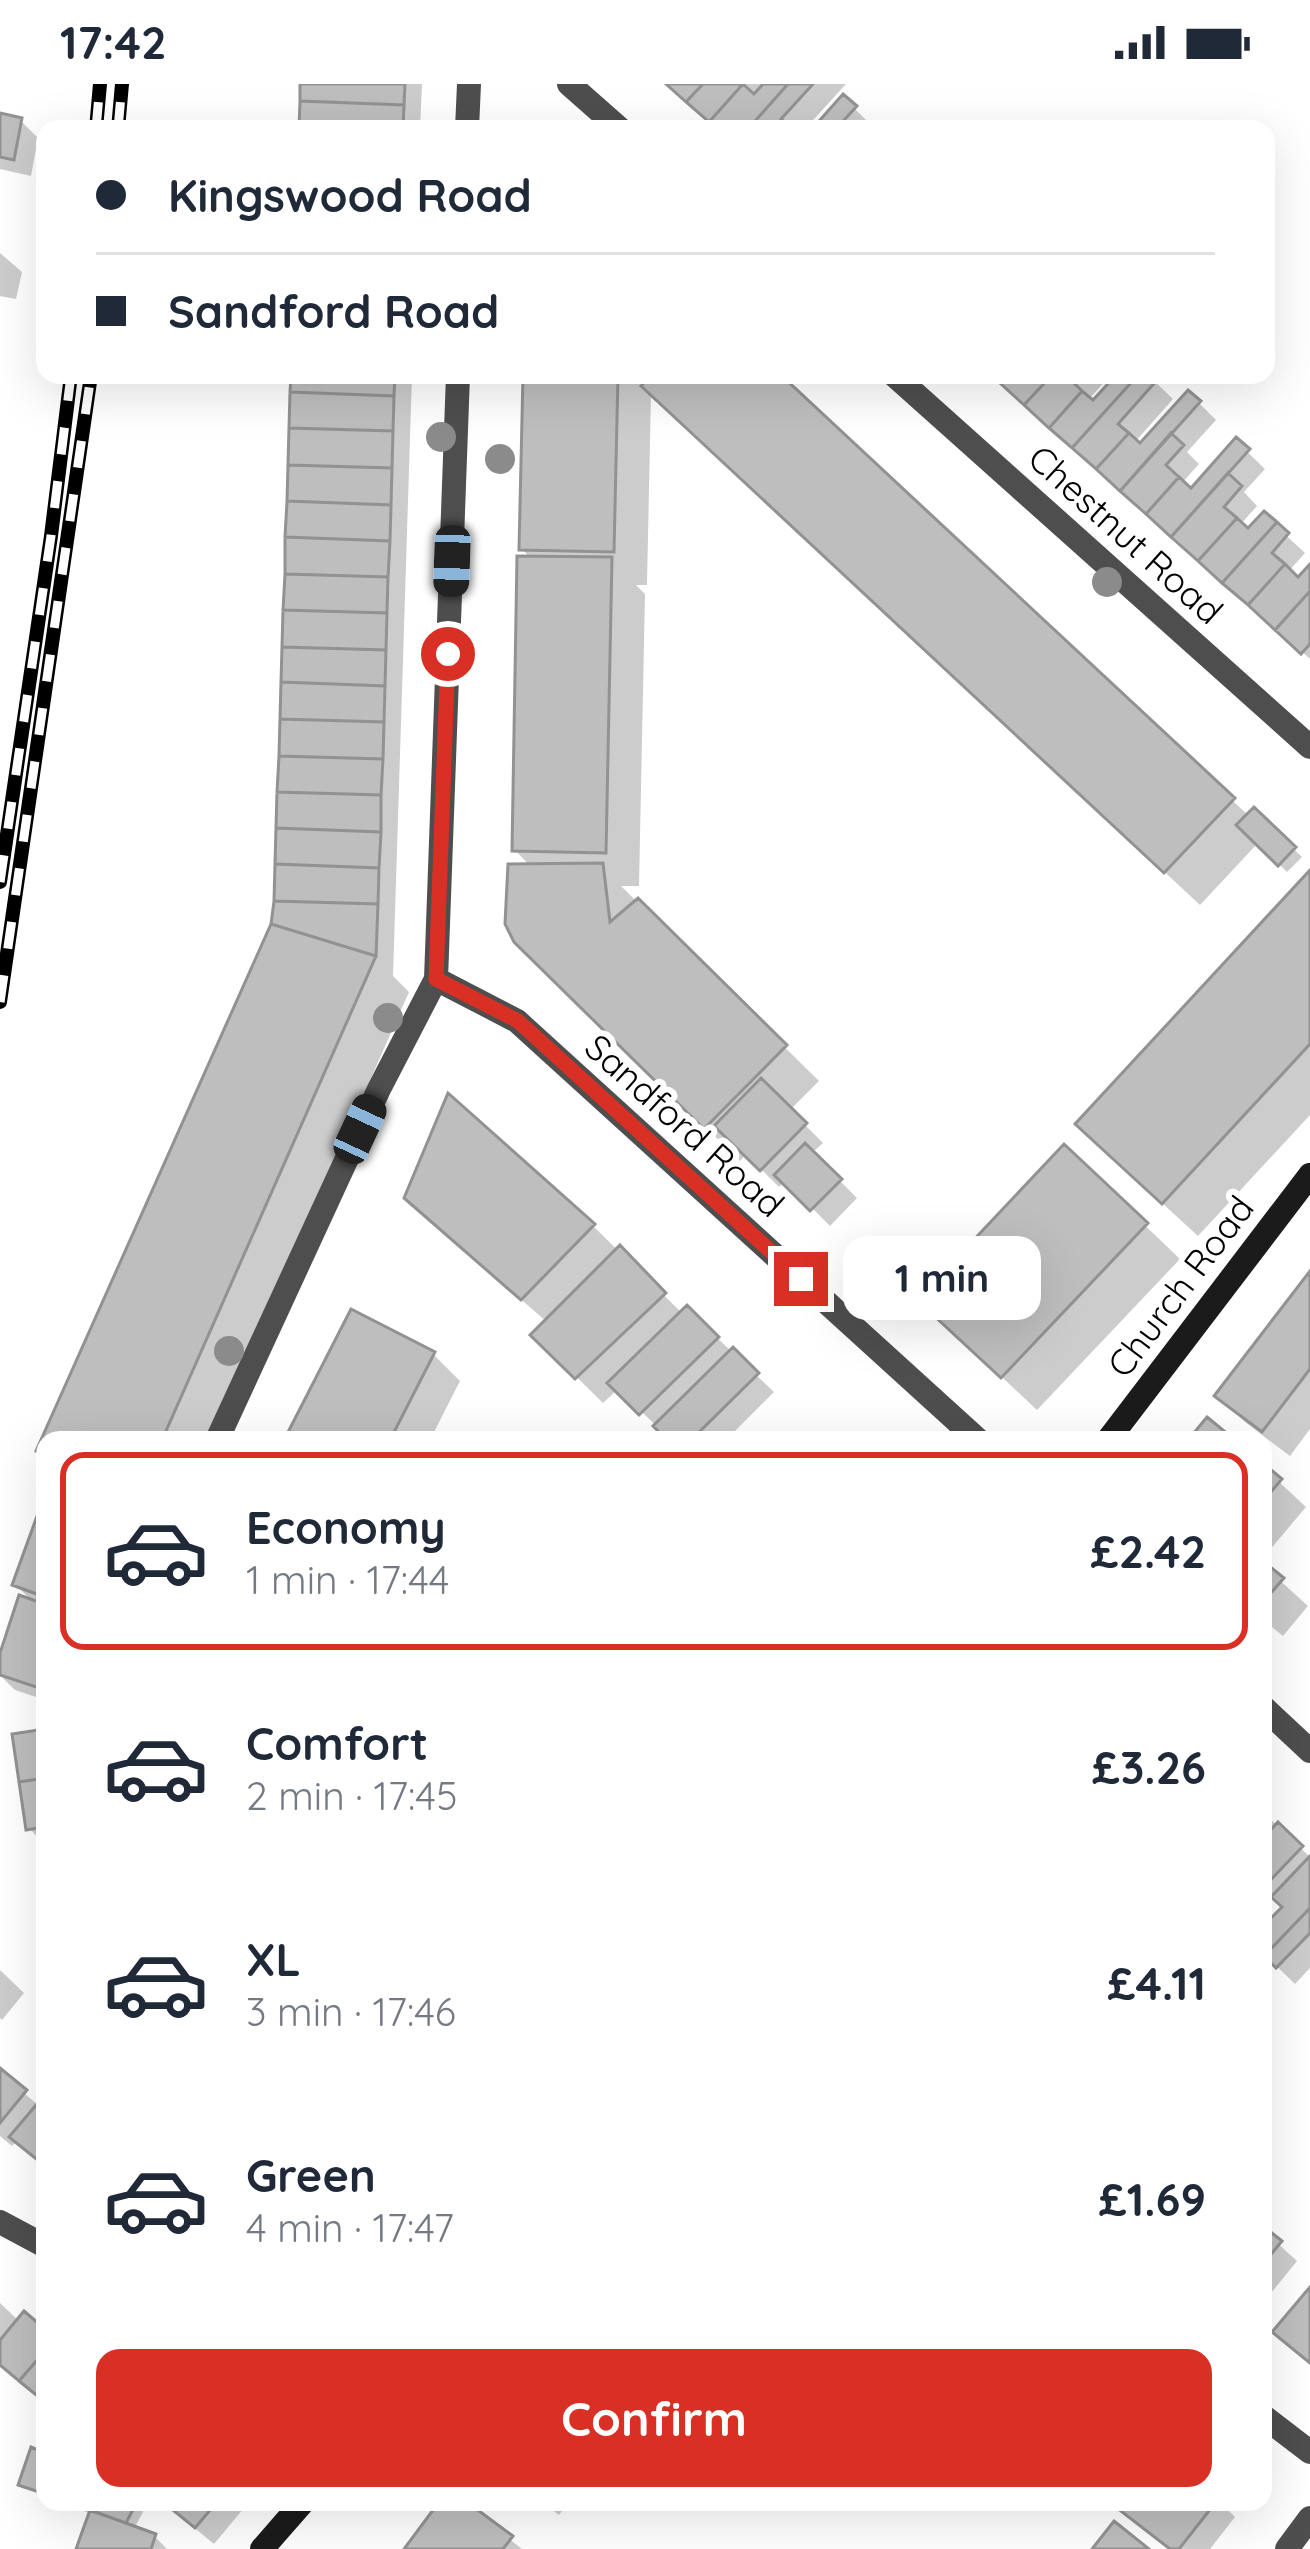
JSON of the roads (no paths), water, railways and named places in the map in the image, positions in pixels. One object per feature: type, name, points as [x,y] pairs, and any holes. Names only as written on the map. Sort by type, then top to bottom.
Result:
[{"type":"street","points":[[467,120],[469,84]]},
{"type":"street","points":[[569,84],[610,120]]},
{"type":"street","points":[[221,1431],[379,1089],[436,979],[458,384]]},
{"type":"street","name":"Chestnut Road","points":[[904,384],[1310,747]]},
{"type":"street","name":"Sandford Road","points":[[436,979],[518,1021],[968,1431]]},
{"type":"street","name":"Church Road","points":[[1115,1431],[1310,1175]]},
{"type":"street","points":[[1272,1715],[1310,1751]]},
{"type":"street","points":[[0,2222],[36,2241]]},
{"type":"street","points":[[1272,2423],[1310,2452]]},
{"type":"street","points":[[262,2549],[295,2511]]},
{"type":"street","points":[[1287,2549],[1310,2518]]},
{"type":"railway","points":[[97,120],[100,84]]},
{"type":"railway","points":[[119,120],[122,84]]},
{"type":"railway","points":[[0,882],[70,384]]},
{"type":"railway","points":[[0,1002],[90,384]]}]
